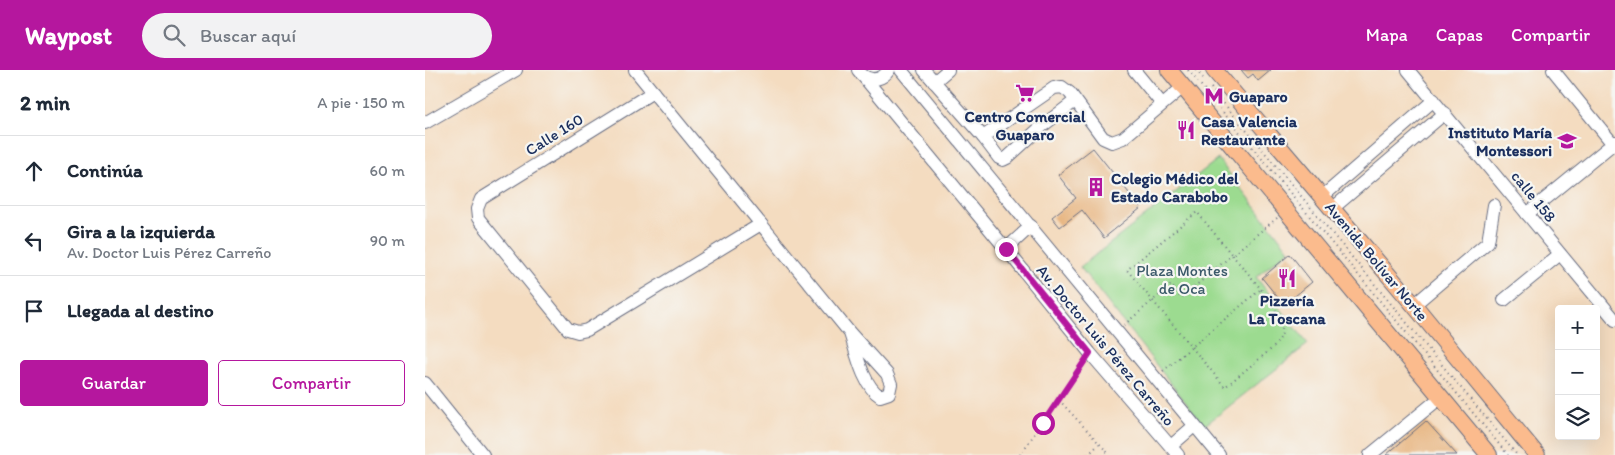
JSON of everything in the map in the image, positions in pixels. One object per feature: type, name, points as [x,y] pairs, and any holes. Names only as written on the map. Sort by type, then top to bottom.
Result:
[{"type":"main road","points":[[1169,70],[1489,455]]},
{"type":"main road","name":"Avenida Bolívar Norte","points":[[1214,70],[1414,305],[1537,455]]},
{"type":"street","points":[[425,124],[516,70]]},
{"type":"street","points":[[635,70],[850,333]]},
{"type":"street","points":[[859,72],[869,79],[875,80],[885,76],[889,70]]},
{"type":"street","name":"Av. Doctor Luis Pérez Carreño","points":[[901,70],[1219,455]]},
{"type":"street","points":[[924,70],[999,158],[1003,160],[1075,101]]},
{"type":"street","points":[[934,82],[948,70]]},
{"type":"street","points":[[1134,70],[1162,104]]},
{"type":"street","name":"calle 158","points":[[1408,70],[1435,100],[1559,254],[1615,320]]},
{"type":"street","points":[[1527,214],[1614,143],[1553,70]]},
{"type":"street","name":"Av. Doctor Luis Pérez Carreño","points":[[859,72],[1090,353],[1174,451]]},
{"type":"street","points":[[983,137],[1054,88],[1062,87],[1069,93],[1103,138],[1112,142],[1123,138],[1183,87]]},
{"type":"street","name":"Calle 160","points":[[653,92],[481,199],[477,208],[478,218],[568,329],[578,332],[587,330],[761,224]]},
{"type":"street","points":[[1327,203],[1435,100]]},
{"type":"street","points":[[1327,203],[1445,113]]},
{"type":"street","points":[[1414,305],[1488,242],[1493,204]]},
{"type":"street","points":[[1006,249],[1031,226]]},
{"type":"street","points":[[1504,300],[1559,254]]},
{"type":"street","points":[[425,383],[483,455]]},
{"type":"street","points":[[1370,455],[1441,397]]},
{"type":"street","points":[[1174,451],[1194,426]]},
{"type":"path","points":[[1188,70],[1508,455]]},
{"type":"path","points":[[1196,70],[1517,455]]},
{"type":"path","points":[[1117,331],[1171,286],[1181,298],[1286,210]]},
{"type":"path","points":[[1197,212],[1232,255],[1261,289],[1282,322],[1283,330],[1281,338],[1275,346],[1225,387],[1127,270],[1197,212]]},
{"type":"path","points":[[1155,377],[1261,289]]},
{"type":"path","points":[[1020,455],[1090,353]]},
{"type":"path","points":[[1059,400],[1110,455]]},
{"type":"path","points":[[1088,455],[1099,444]]},
{"type":"green space","name":"Plaza Montes de Oca","points":[[1218,159],[1289,250],[1256,277],[1308,344],[1204,426],[1080,267]]},
{"type":"building","points":[[1241,70],[1271,70],[1258,81],[1253,74],[1248,78]]},
{"type":"building","name":"Colegio Médico del Estado Carabobo","points":[[1093,148],[1141,208],[1104,238],[1082,210],[1060,227],[1052,217],[1076,198],[1058,175]]},
{"type":"building","points":[[1290,254],[1312,282],[1284,305],[1262,278]]},
{"type":"building","points":[[1426,421],[1457,455],[1386,455]]},
{"type":"place","name":"Centro Comercial Guaparo","points":[[1025,93]]},
{"type":"place","name":"Guaparo","points":[[1214,96]]},
{"type":"place","name":"Casa Valencia Restaurante","points":[[1186,130]]},
{"type":"place","name":"Instituto María Montessori","points":[[1567,141]]},
{"type":"place","name":"Colegio Médico del Estado Carabobo","points":[[1096,187]]},
{"type":"place","name":"Pizzería La Toscana","points":[[1287,278]]},
{"type":"route","points":[[1006,249],[1090,353],[1043,423]]}]
